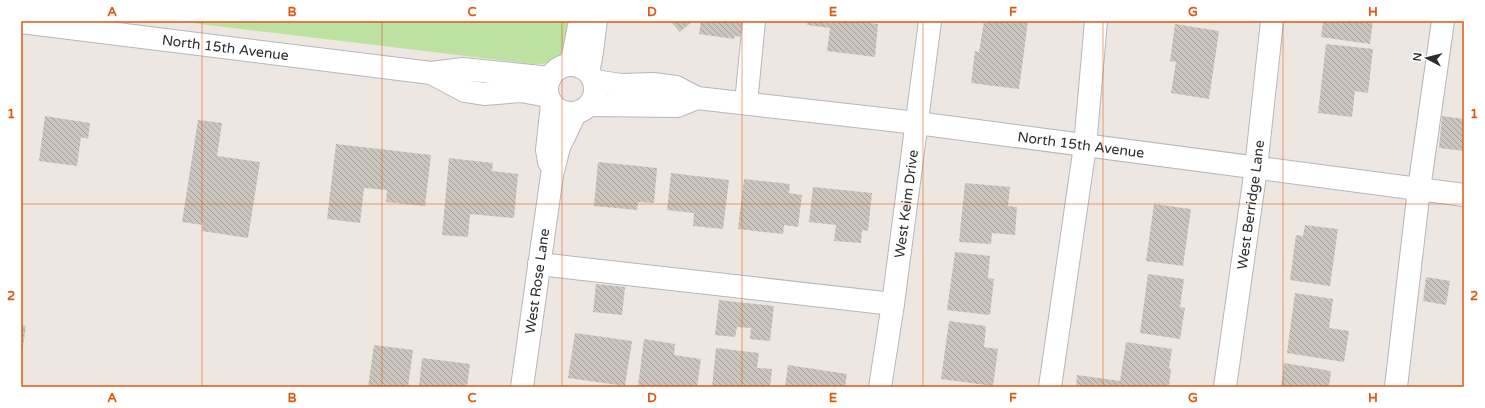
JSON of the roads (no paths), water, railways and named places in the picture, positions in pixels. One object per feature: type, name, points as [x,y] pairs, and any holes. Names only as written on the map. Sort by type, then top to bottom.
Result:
[{"type":"street","points":[[580,21],[573,56],[583,72],[595,94],[582,110],[562,112],[550,93],[555,72],[561,68],[583,72]]},
{"type":"street","points":[[583,72],[592,58],[596,21]]},
{"type":"street","points":[[746,103],[754,21]]},
{"type":"street","name":"West Keim Drive","points":[[880,387],[893,304],[930,21]]},
{"type":"street","points":[[1050,387],[1085,146],[1096,21]]},
{"type":"street","name":"West Berridge Lane","points":[[1225,387],[1256,168],[1272,21]]},
{"type":"street","points":[[1396,387],[1419,189],[1443,21]]},
{"type":"street","name":"North 15th Avenue","points":[[21,22],[431,73],[465,91],[484,94],[521,90],[550,93]]},
{"type":"street","name":"North 15th Avenue","points":[[583,72],[622,85],[653,84],[676,87],[697,98],[917,123],[1464,195]]},
{"type":"street","name":"West Rose Lane","points":[[550,93],[547,150],[552,175]]},
{"type":"street","name":"North 15th Avenue","points":[[582,110],[634,104],[677,106],[697,98]]},
{"type":"street","name":"West Rose Lane","points":[[522,387],[552,175],[560,147],[582,110]]},
{"type":"street","points":[[539,264],[893,304]]}]
